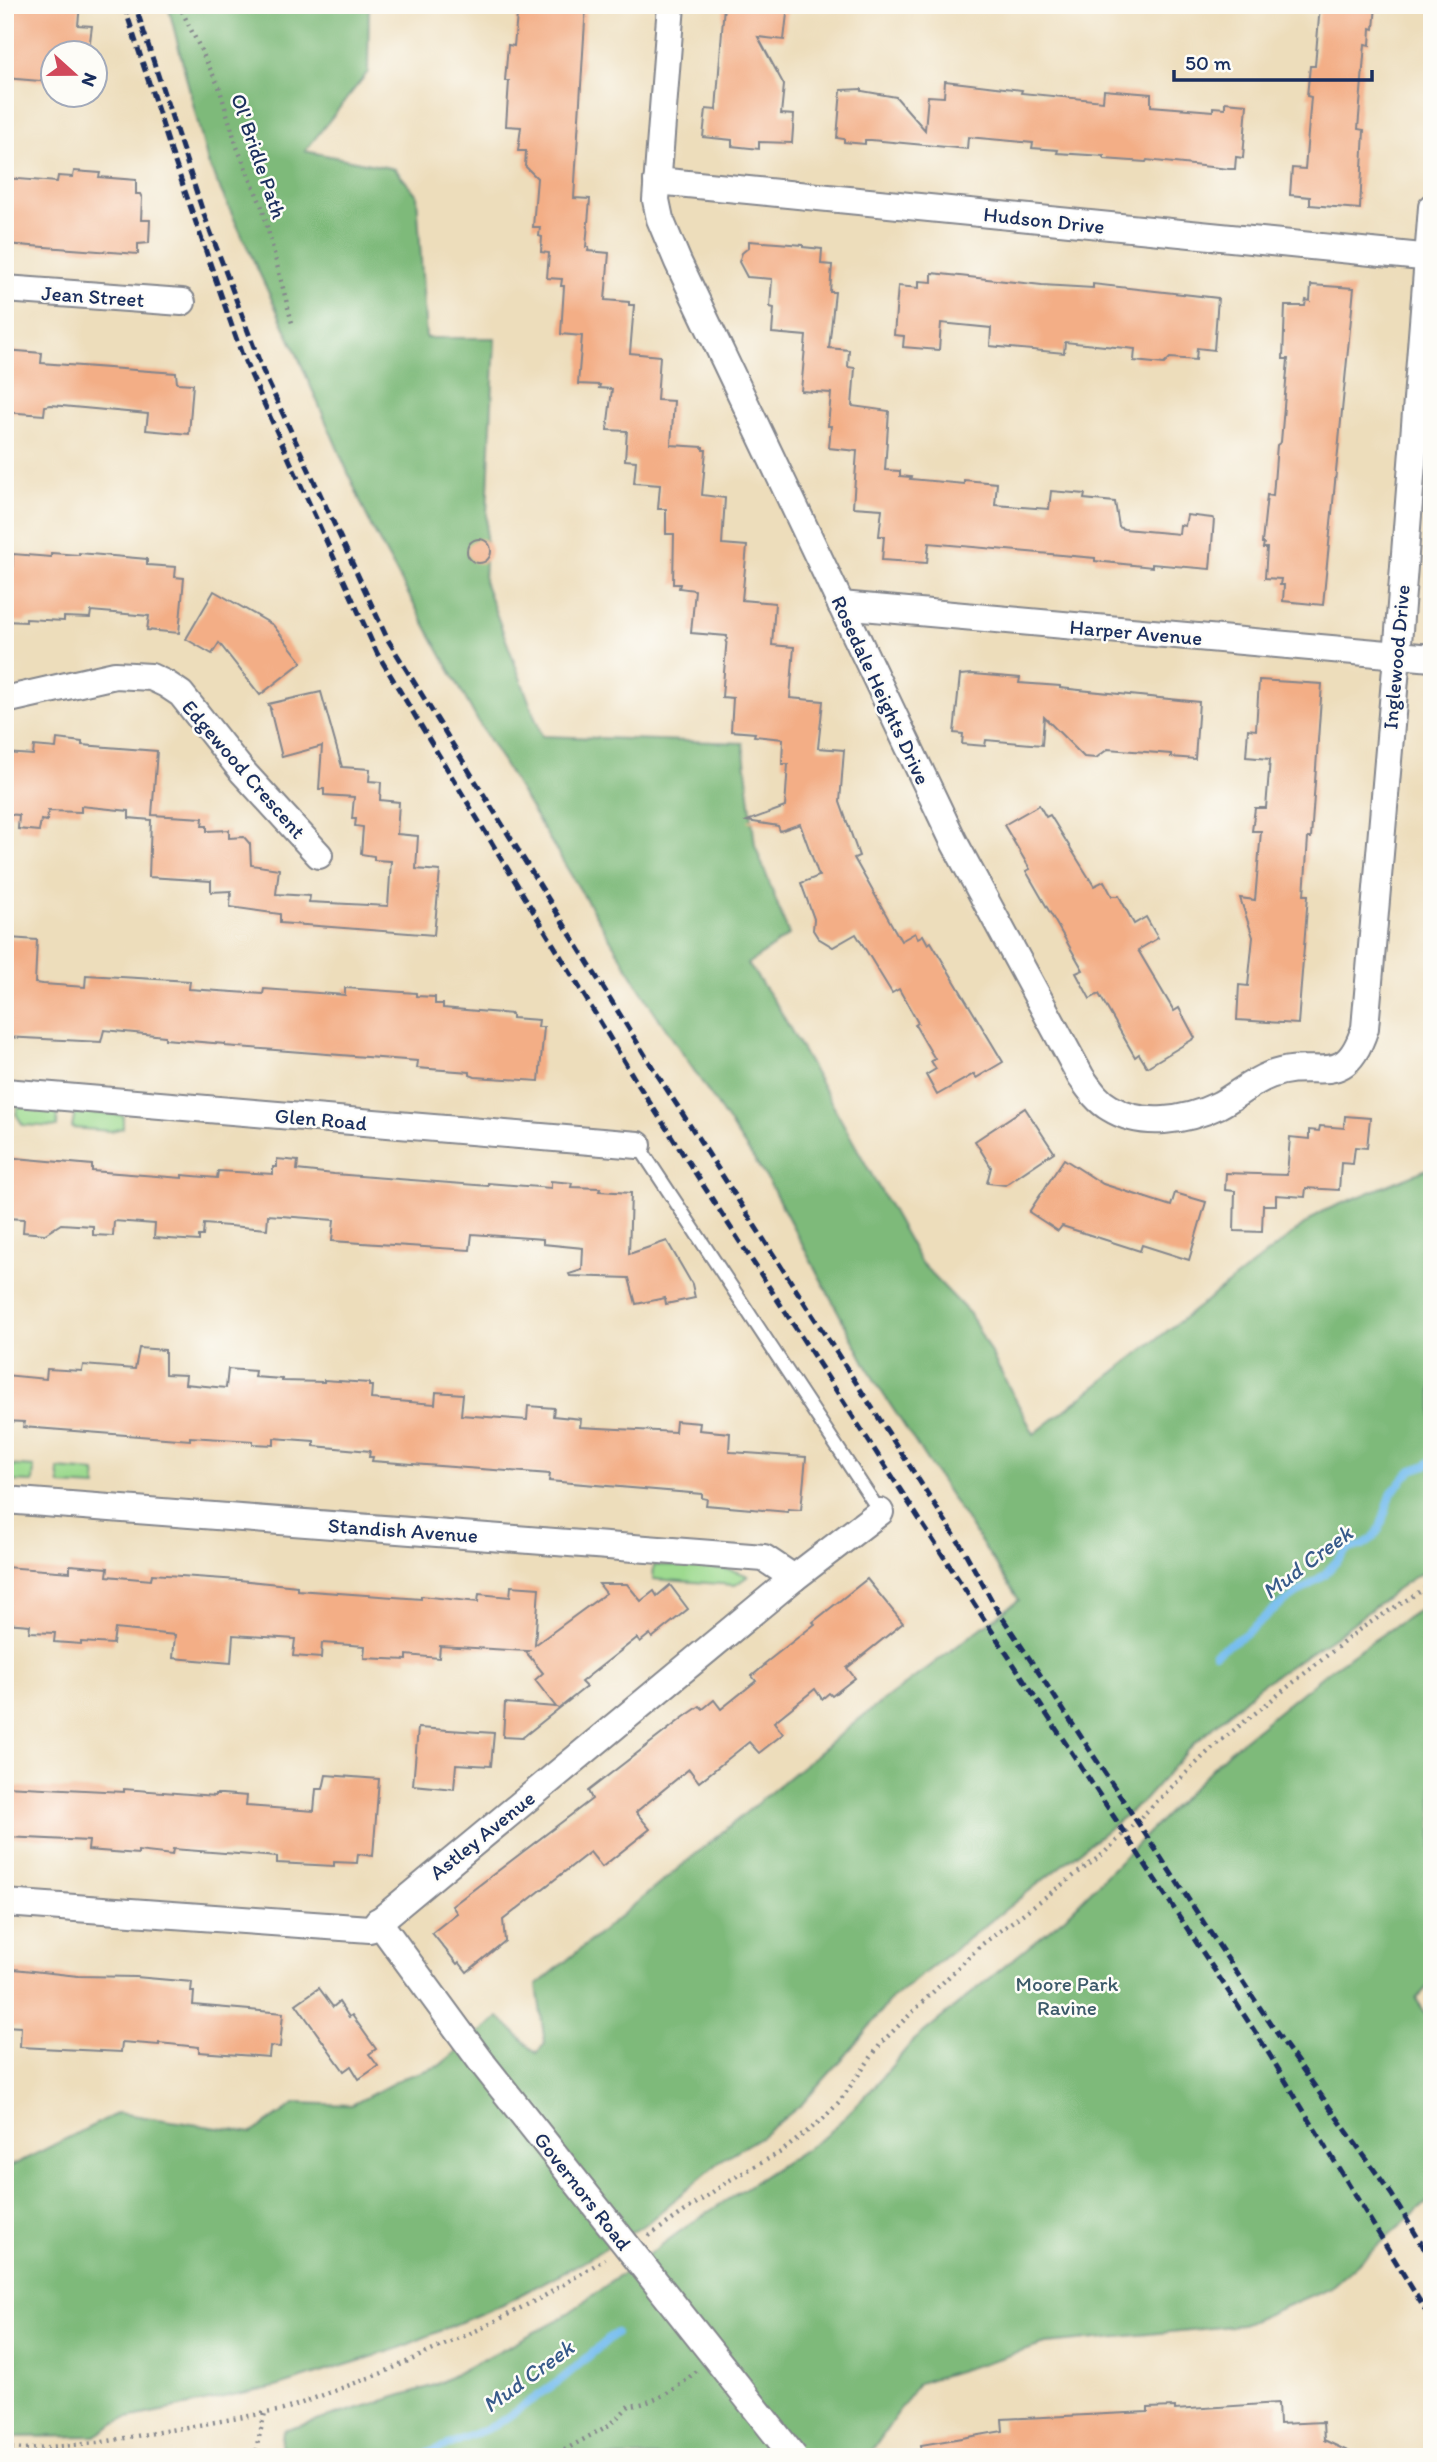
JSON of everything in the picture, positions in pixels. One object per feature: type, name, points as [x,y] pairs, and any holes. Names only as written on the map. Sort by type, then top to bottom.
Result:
[{"type":"street","name":"Rosedale Heights Drive","points":[[671,5],[656,200],[660,219],[954,842],[1081,1077],[1108,1107],[1137,1120],[1174,1119],[1220,1105],[1255,1081],[1273,1074],[1289,1070],[1333,1069],[1349,1060]]},
{"type":"street","name":"Hudson Drive","points":[[657,181],[1430,258]]},
{"type":"street","name":"Inglewood Drive","points":[[1349,1060],[1357,1051],[1364,1028],[1430,258],[1432,207]]},
{"type":"street","name":"Jean Street","points":[[5,289],[182,302]]},
{"type":"street","name":"Harper Avenue","points":[[841,605],[1432,658]]},
{"type":"street","name":"Edgewood Crescent","points":[[5,700],[115,675],[150,677],[166,684],[188,701],[242,771],[319,855]]},
{"type":"street","name":"Glen Road","points":[[5,1092],[638,1145]]},
{"type":"street","name":"Standish Avenue","points":[[5,1500],[764,1558],[794,1578]]},
{"type":"street","name":"Astley Avenue","points":[[5,1903],[370,1929],[794,1578],[880,1512]]},
{"type":"street","name":"Governors Road","points":[[378,1921],[483,2064],[794,2457]]},
{"type":"lane","points":[[638,1145],[880,1512]]},
{"type":"path","name":"Ol' Bridle Path","points":[[180,5],[219,88],[237,147],[262,207],[292,323]]},
{"type":"path","points":[[643,2241],[730,2180],[781,2152],[823,2119],[839,2102],[881,2042],[981,1945],[1103,1854],[1213,1747],[1360,1629],[1432,1584]]},
{"type":"path","points":[[5,2448],[97,2443],[283,2410],[394,2368],[546,2295],[613,2257]]},
{"type":"path","points":[[552,2457],[611,2424],[629,2406],[645,2404],[678,2385],[696,2372],[699,2365]]},
{"type":"path","points":[[255,2454],[265,2413]]},
{"type":"green space","points":[[168,5],[369,5],[368,72],[305,151],[395,169],[417,195],[426,338],[495,338],[484,581],[542,736],[743,743],[755,845],[789,935],[748,964],[778,1007],[921,1263],[970,1314],[1034,1434],[1321,1212],[1432,1167],[1432,1566],[1344,1630],[1258,1687],[1193,1745],[1140,1804],[891,1999],[802,2104],[762,2136],[723,2159],[646,2224],[577,2265],[501,2305],[397,2349],[276,2387],[123,2419],[95,2436],[5,2437],[5,2169],[118,2113],[252,2133],[296,2103],[352,2105],[403,2078],[439,2066],[499,2017],[536,2053],[545,2044],[537,1985],[863,1716],[1019,1600],[876,1383],[769,1182],[652,1008],[480,725],[371,526],[293,345],[208,163]]},
{"type":"green space","points":[[18,1106],[58,1110],[57,1127],[23,1125],[16,1114]]},
{"type":"green space","points":[[75,1111],[123,1115],[123,1128],[111,1131],[72,1128]]},
{"type":"green space","points":[[5,1465],[34,1467],[33,1482],[5,1481]]},
{"type":"green space","points":[[58,1469],[95,1472],[96,1487],[60,1485]]},
{"type":"green space","points":[[654,1565],[727,1569],[748,1576],[735,1585],[653,1579]]},
{"type":"green space","name":"Moore Park Ravine","points":[[1432,1601],[1432,1982],[1416,1999],[1432,2022],[1432,2198],[1331,2287],[1242,2325],[1046,2344],[918,2383],[868,2457],[280,2457],[283,2431],[435,2385],[563,2317],[690,2224],[828,2134],[875,2086],[912,2042],[1065,1917],[1228,1752],[1331,1669]]},
{"type":"building","points":[[5,5],[80,5],[78,25],[92,26],[90,38],[38,38],[38,81],[5,78]]},
{"type":"building","points":[[518,5],[586,5],[574,198],[590,199],[586,247],[589,247],[588,251],[609,253],[605,300],[629,302],[629,305],[634,305],[630,353],[660,356],[657,400],[674,401],[671,445],[703,447],[703,450],[706,450],[702,495],[725,498],[722,544],[747,546],[742,600],[775,603],[772,645],[794,647],[790,698],[823,701],[818,748],[844,750],[840,802],[859,856],[854,858],[901,941],[915,933],[918,938],[923,935],[928,944],[931,942],[1003,1062],[976,1078],[974,1074],[937,1095],[926,1075],[936,1069],[931,1061],[935,1059],[915,1025],[918,1023],[899,989],[892,993],[856,934],[833,947],[818,938],[813,930],[814,919],[801,883],[819,876],[800,824],[780,831],[778,826],[747,821],[785,807],[788,764],[782,764],[783,739],[731,731],[733,698],[722,697],[727,636],[691,633],[695,590],[679,588],[680,584],[673,584],[674,534],[666,534],[666,509],[658,509],[660,485],[634,483],[636,461],[625,460],[627,431],[607,430],[612,389],[599,388],[600,385],[578,384],[582,336],[561,334],[564,286],[561,286],[562,279],[547,278],[549,253],[541,252],[540,227],[533,227],[537,178],[525,166],[526,151],[518,151],[521,127],[506,126],[509,81],[505,81],[508,45],[514,46]]},
{"type":"building","points":[[724,5],[788,5],[784,40],[758,37],[784,85],[781,114],[794,115],[792,143],[759,142],[759,149],[732,146],[732,140],[703,137],[706,109],[716,110]]},
{"type":"building","points":[[1320,5],[1376,5],[1370,45],[1365,44],[1358,129],[1364,130],[1360,209],[1310,205],[1310,197],[1290,195],[1292,168],[1305,169],[1311,97],[1307,96],[1310,66],[1315,66]]},
{"type":"building","points":[[945,81],[1022,90],[1021,93],[1103,101],[1104,90],[1151,94],[1151,106],[1213,111],[1213,107],[1225,108],[1225,102],[1247,104],[1243,158],[1236,157],[1235,169],[1229,169],[1147,160],[1104,159],[1104,156],[1057,153],[1058,150],[1032,148],[1033,143],[968,137],[967,149],[871,140],[865,140],[865,144],[844,142],[844,139],[837,138],[841,90],[862,89],[896,97],[925,130],[928,96],[944,97]]},
{"type":"building","points":[[74,171],[100,173],[99,177],[136,180],[136,194],[140,194],[142,198],[141,220],[150,220],[149,243],[138,244],[138,254],[5,244],[5,178],[57,182],[58,176],[73,177]]},
{"type":"building","points":[[749,241],[822,249],[821,264],[832,265],[830,292],[835,292],[829,348],[849,350],[848,367],[855,368],[852,406],[889,411],[885,470],[900,471],[900,476],[911,477],[910,479],[964,484],[964,480],[997,483],[995,505],[1049,509],[1051,491],[1085,494],[1084,499],[1115,502],[1119,527],[1124,529],[1179,534],[1180,525],[1185,526],[1187,515],[1212,518],[1210,569],[1152,564],[1152,567],[1095,561],[1095,558],[929,543],[927,563],[882,560],[884,536],[879,536],[882,509],[853,507],[857,451],[829,448],[831,393],[801,391],[806,336],[772,333],[772,279],[747,277],[739,262],[742,253],[749,247]]},
{"type":"building","points":[[932,273],[1042,285],[1093,288],[1093,284],[1218,298],[1214,350],[1197,348],[1196,360],[1170,358],[1164,364],[1134,361],[1135,349],[1065,342],[1064,353],[990,346],[991,328],[941,323],[939,350],[903,347],[904,336],[894,335],[898,286],[919,288],[919,281],[932,282]]},
{"type":"building","points":[[1311,285],[1354,288],[1323,605],[1283,601],[1284,585],[1280,585],[1281,579],[1265,578],[1267,548],[1263,548],[1262,543],[1267,495],[1273,496],[1277,445],[1281,442],[1288,359],[1283,359],[1285,306],[1305,306],[1306,300],[1310,301]]},
{"type":"building","points":[[5,350],[42,353],[41,363],[176,373],[177,383],[193,384],[189,434],[146,430],[148,414],[51,405],[45,406],[44,415],[5,412]]},
{"type":"building","points":[[479,539],[490,546],[491,551],[484,562],[479,563],[468,556],[467,551],[474,540]]},
{"type":"building","points":[[51,553],[147,559],[147,565],[176,567],[175,577],[184,578],[179,633],[147,630],[149,616],[91,611],[90,618],[5,621],[5,576],[12,577],[13,554],[51,557]]},
{"type":"building","points":[[214,591],[273,625],[302,662],[260,695],[219,643],[212,654],[186,639]]},
{"type":"building","points":[[960,675],[1020,678],[1019,683],[1199,702],[1195,759],[1171,757],[1171,754],[1108,749],[1096,758],[1084,757],[1044,717],[1042,745],[986,740],[985,746],[962,744],[963,734],[954,733]]},
{"type":"building","points":[[1259,680],[1322,684],[1311,838],[1308,838],[1304,895],[1308,895],[1298,1024],[1237,1020],[1239,985],[1248,986],[1253,937],[1240,898],[1255,900],[1261,831],[1252,831],[1255,808],[1266,808],[1270,759],[1246,757],[1248,729],[1256,730]]},
{"type":"building","points":[[321,692],[342,767],[370,769],[369,781],[381,782],[380,800],[399,802],[397,834],[418,836],[416,869],[440,871],[434,935],[280,923],[280,914],[230,907],[231,891],[211,892],[211,881],[149,877],[151,820],[129,818],[129,811],[81,806],[81,812],[48,811],[47,821],[41,820],[39,831],[18,829],[19,815],[5,814],[5,753],[33,755],[34,746],[56,748],[57,739],[82,742],[82,745],[157,751],[152,815],[203,818],[202,826],[207,826],[207,831],[229,830],[229,838],[244,837],[250,844],[251,865],[279,869],[276,894],[310,896],[309,902],[388,906],[391,861],[374,860],[374,856],[361,854],[363,827],[355,826],[356,819],[352,819],[354,797],[324,795],[324,789],[319,789],[322,746],[282,757],[268,704]]},
{"type":"building","points":[[1039,805],[1046,817],[1050,815],[1094,886],[1104,881],[1112,896],[1119,896],[1134,924],[1146,917],[1158,938],[1138,950],[1174,1011],[1179,1008],[1195,1038],[1147,1067],[1139,1054],[1135,1057],[1099,994],[1090,999],[1076,973],[1083,970],[1026,871],[1030,869],[1004,825]]},
{"type":"building","points":[[9,938],[37,940],[35,983],[85,987],[86,975],[190,981],[189,989],[263,994],[264,989],[345,995],[345,988],[416,993],[416,996],[435,997],[435,1004],[443,1004],[443,1008],[512,1014],[512,1018],[539,1020],[538,1027],[544,1027],[539,1081],[475,1077],[470,1075],[470,1072],[417,1068],[418,1061],[225,1046],[104,1030],[101,1042],[5,1037],[5,981]]},
{"type":"building","points":[[1025,1108],[1054,1152],[1005,1185],[987,1183],[991,1167],[975,1141]]},
{"type":"building","points":[[1345,1116],[1370,1118],[1367,1148],[1355,1147],[1353,1164],[1341,1163],[1339,1190],[1306,1188],[1305,1197],[1276,1195],[1276,1205],[1263,1205],[1262,1232],[1234,1231],[1235,1191],[1225,1190],[1226,1173],[1287,1175],[1290,1137],[1309,1139],[1309,1130],[1319,1131],[1320,1126],[1344,1128]]},
{"type":"building","points":[[5,1157],[92,1165],[92,1171],[182,1178],[182,1175],[217,1178],[218,1171],[273,1174],[277,1159],[298,1161],[297,1170],[334,1174],[488,1186],[488,1183],[551,1188],[551,1181],[572,1183],[571,1187],[631,1193],[629,1254],[667,1241],[692,1284],[695,1298],[666,1304],[665,1298],[636,1304],[629,1278],[570,1276],[569,1274],[582,1270],[583,1248],[543,1244],[543,1239],[472,1234],[470,1250],[332,1241],[334,1220],[268,1215],[267,1229],[204,1224],[203,1236],[199,1236],[199,1241],[154,1238],[155,1224],[114,1221],[113,1236],[93,1235],[93,1226],[61,1224],[45,1234],[23,1232],[24,1219],[5,1218]]},
{"type":"building","points":[[1064,1159],[1103,1184],[1171,1206],[1175,1193],[1206,1202],[1189,1260],[1142,1245],[1140,1251],[1062,1226],[1058,1231],[1029,1212]]},
{"type":"building","points":[[139,1348],[165,1350],[165,1374],[186,1375],[185,1384],[226,1388],[228,1369],[255,1371],[254,1377],[282,1381],[369,1383],[369,1386],[372,1386],[371,1399],[435,1404],[436,1392],[463,1394],[461,1415],[527,1420],[528,1406],[554,1408],[553,1416],[581,1419],[580,1427],[675,1432],[676,1421],[700,1423],[699,1430],[730,1433],[731,1452],[806,1457],[801,1510],[788,1509],[788,1512],[706,1505],[707,1499],[702,1498],[702,1494],[549,1481],[550,1474],[372,1461],[373,1457],[369,1457],[370,1451],[314,1446],[314,1441],[274,1438],[274,1445],[190,1437],[190,1440],[23,1427],[24,1422],[5,1421],[5,1375],[46,1379],[47,1369],[82,1371],[83,1365],[135,1369]]},
{"type":"building","points":[[70,1565],[108,1568],[107,1576],[151,1580],[152,1574],[297,1586],[297,1590],[421,1599],[421,1596],[478,1602],[479,1594],[510,1597],[511,1586],[539,1588],[535,1645],[606,1593],[599,1584],[627,1584],[641,1601],[654,1591],[657,1596],[670,1585],[688,1609],[652,1638],[650,1634],[640,1642],[637,1638],[581,1682],[586,1687],[522,1738],[503,1737],[505,1703],[556,1707],[535,1680],[543,1673],[526,1652],[528,1651],[440,1646],[439,1658],[407,1655],[407,1660],[364,1658],[365,1646],[322,1643],[321,1658],[293,1656],[295,1639],[233,1635],[231,1663],[173,1658],[175,1635],[115,1629],[113,1644],[81,1644],[54,1642],[55,1633],[29,1632],[30,1625],[5,1623],[5,1567],[70,1572]]},
{"type":"building","points":[[867,1579],[903,1623],[847,1668],[855,1678],[832,1696],[829,1693],[822,1699],[815,1689],[774,1722],[783,1734],[759,1753],[749,1742],[699,1782],[689,1769],[636,1812],[650,1829],[602,1867],[590,1852],[503,1920],[505,1941],[467,1972],[459,1962],[457,1964],[432,1933],[457,1913],[452,1906],[592,1799],[588,1791],[684,1717],[700,1706],[703,1709],[714,1700],[721,1709],[756,1681],[752,1676],[764,1664]]},
{"type":"building","points":[[418,1728],[494,1733],[491,1766],[456,1764],[454,1789],[413,1785]]},
{"type":"building","points":[[326,1775],[379,1779],[373,1856],[358,1854],[357,1863],[334,1862],[334,1866],[277,1863],[277,1857],[173,1849],[172,1855],[88,1850],[89,1841],[6,1837],[5,1786],[247,1796],[246,1806],[314,1811],[316,1789],[323,1789]]},
{"type":"building","points":[[5,1968],[78,1976],[192,1982],[193,2005],[283,2013],[280,2047],[270,2046],[269,2057],[199,2052],[199,2047],[159,2043],[122,2042],[121,2052],[20,2047],[21,2027],[5,2026]]},
{"type":"building","points":[[319,1988],[333,2007],[339,2002],[349,2017],[352,2015],[376,2049],[369,2054],[378,2066],[359,2079],[351,2066],[344,2071],[296,2004]]},
{"type":"building","points":[[1278,2403],[1279,2424],[1323,2422],[1324,2440],[1360,2457],[922,2457],[921,2445],[1003,2431],[1002,2419],[1148,2412],[1148,2408],[1175,2407],[1175,2410]]},
{"type":"waterway","name":"Mud Creek","points":[[1215,1653],[1244,1635],[1273,1610],[1324,1575],[1347,1550],[1363,1545],[1373,1538],[1380,1528],[1392,1492],[1412,1470],[1427,1465],[1432,1460]]},
{"type":"waterway","name":"Mud Creek","points":[[419,2457],[496,2425],[562,2379],[616,2333]]},
{"type":"railway","points":[[124,5],[171,151],[242,355],[377,653],[639,1086],[1263,2044],[1432,2321]]},
{"type":"railway","points":[[138,14],[203,212],[263,371],[388,640],[653,1068],[962,1547],[996,1608],[1274,2029],[1392,2195],[1432,2261]]}]
